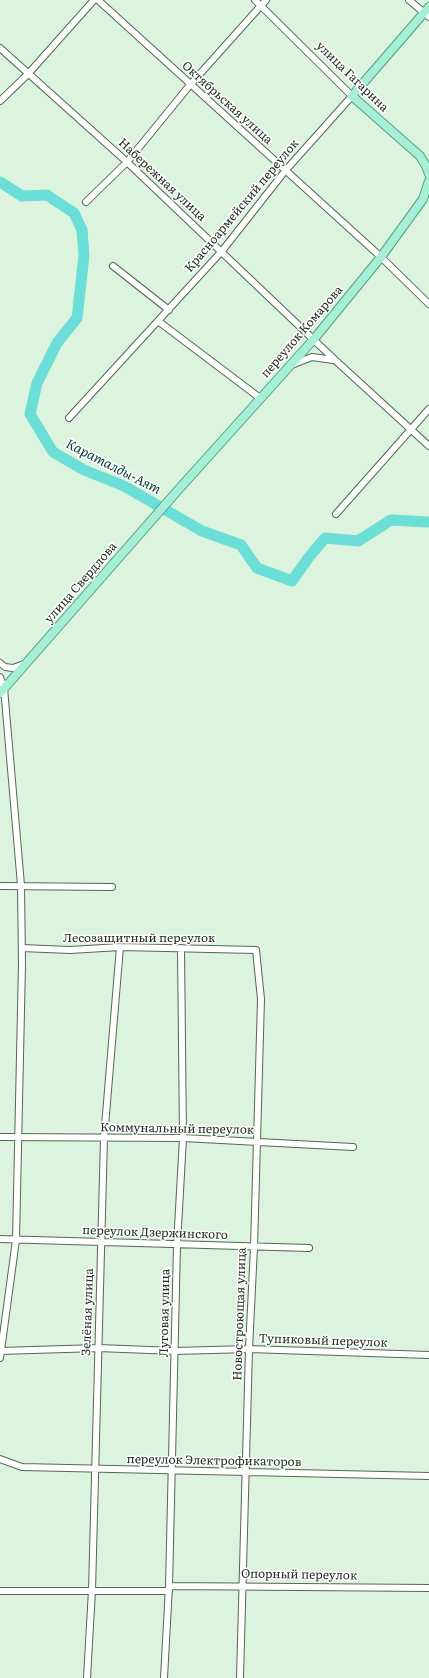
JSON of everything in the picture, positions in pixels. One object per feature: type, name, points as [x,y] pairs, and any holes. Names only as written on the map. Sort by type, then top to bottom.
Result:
[{"type":"main road","name":"Красноармейский переулок","points":[[352,96],[427,12]]},
{"type":"main road","name":"улица Гагарина","points":[[352,96],[420,156],[429,174]]},
{"type":"main road","name":"переулок Комарова","points":[[179,489],[260,398],[291,366],[381,257],[423,199],[429,181]]},
{"type":"main road","name":"улица Свердлова","points":[[2,691],[179,489]]},
{"type":"street","points":[[0,101],[28,74],[94,0]]},
{"type":"street","name":"Октябрьская улица","points":[[98,0],[381,257],[429,304]]},
{"type":"street","name":"улица Гагарина","points":[[255,0],[352,96]]},
{"type":"street","points":[[86,202],[127,162],[190,85],[266,0]]},
{"type":"street","points":[[409,0],[427,12]]},
{"type":"street","name":"Набережная улица","points":[[0,48],[127,162],[335,360],[429,446]]},
{"type":"street","name":"Красноармейский переулок","points":[[69,418],[222,251],[285,171],[352,96]]},
{"type":"street","points":[[113,266],[169,310]]},
{"type":"street","points":[[158,321],[260,398]]},
{"type":"street","points":[[291,366],[298,361],[312,357],[335,360]]},
{"type":"street","points":[[336,514],[429,409]]},
{"type":"street","points":[[0,663],[5,667],[14,668],[29,661]]},
{"type":"street","points":[[0,677],[7,724],[21,885],[22,948],[16,1240],[0,1358]]},
{"type":"street","points":[[0,715],[5,718],[7,724]]},
{"type":"street","points":[[0,886],[112,887]]},
{"type":"street","name":"Лесозащитный переулок","points":[[22,948],[70,950],[120,947],[256,950]]},
{"type":"street","name":"Зелёная улица","points":[[87,1678],[92,1590],[104,1138],[120,947]]},
{"type":"street","name":"Луговая улица","points":[[164,1678],[169,1588],[177,1245],[183,1138],[182,948]]},
{"type":"street","name":"Новостроющая улица","points":[[240,1678],[261,999],[256,950]]},
{"type":"street","name":"Коммунальный переулок","points":[[0,1137],[183,1138],[353,1147]]},
{"type":"street","name":"переулок Дзержинского","points":[[0,1239],[309,1248]]},
{"type":"street","name":"Тупиковый переулок","points":[[0,1351],[98,1348],[175,1351],[249,1350],[429,1355]]},
{"type":"street","name":"переулок Электрофикаторов","points":[[0,1459],[22,1467],[429,1476]]},
{"type":"street","name":"Опорный переулок","points":[[0,1591],[244,1586],[429,1588]]},
{"type":"waterway","name":"Караталды-Аят","points":[[0,182],[22,196],[47,195],[74,213],[82,230],[84,256],[77,318],[57,343],[37,383],[30,414],[53,452],[84,470],[124,486],[202,531],[241,545],[257,568],[292,581],[325,538],[358,541],[391,520],[429,522]]}]
